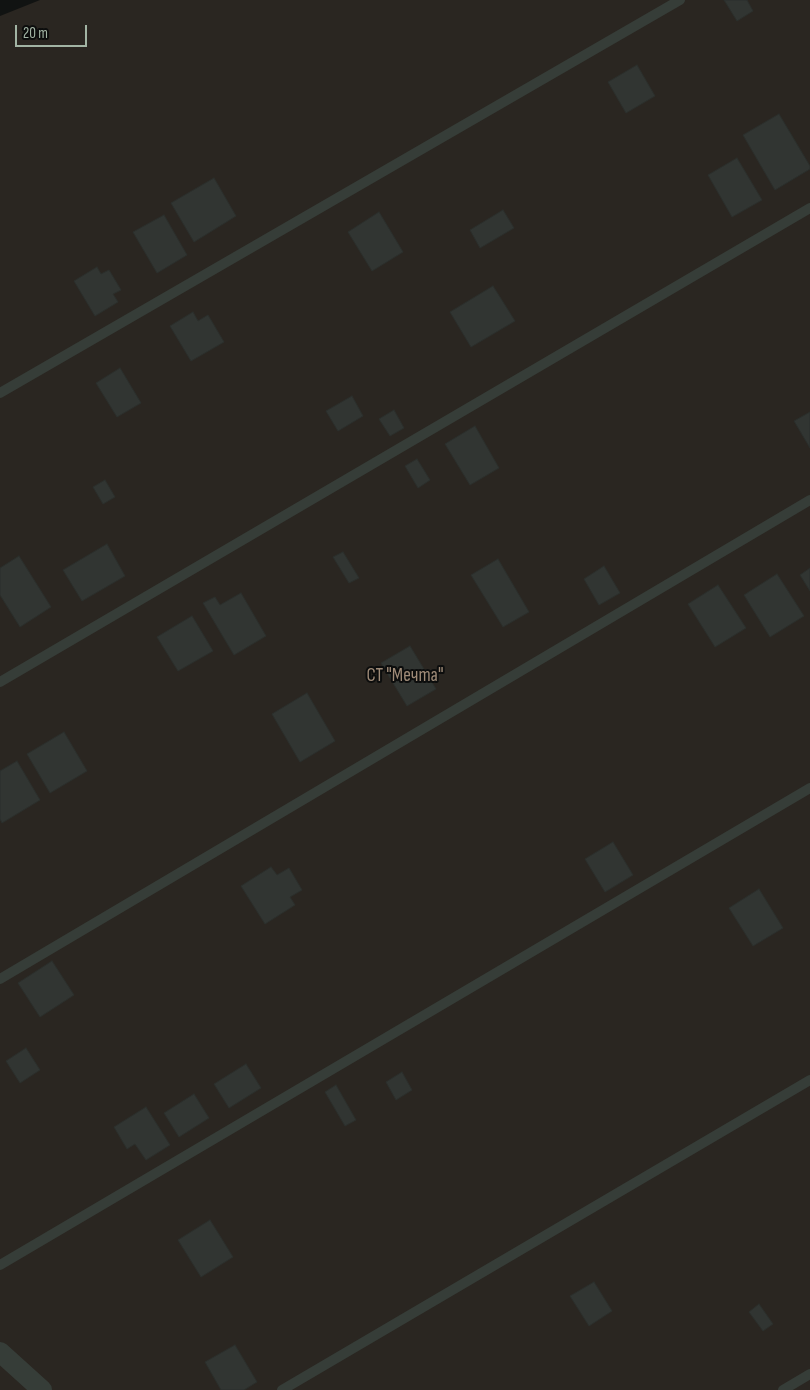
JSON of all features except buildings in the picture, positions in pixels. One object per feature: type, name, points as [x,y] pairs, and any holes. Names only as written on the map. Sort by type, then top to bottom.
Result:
[{"type":"street","points":[[0,1352],[42,1390]]},
{"type":"lane","points":[[0,393],[680,0]]},
{"type":"lane","points":[[0,682],[810,208]]},
{"type":"lane","points":[[0,979],[810,500]]},
{"type":"lane","points":[[0,1265],[810,788]]},
{"type":"lane","points":[[282,1390],[810,1080]]},
{"type":"lane","points":[[783,1390],[810,1374]]},
{"type":"green space","name":"СТ \"Мечта\"","points":[[40,0],[810,0],[810,1390],[0,1390],[0,16]]}]
